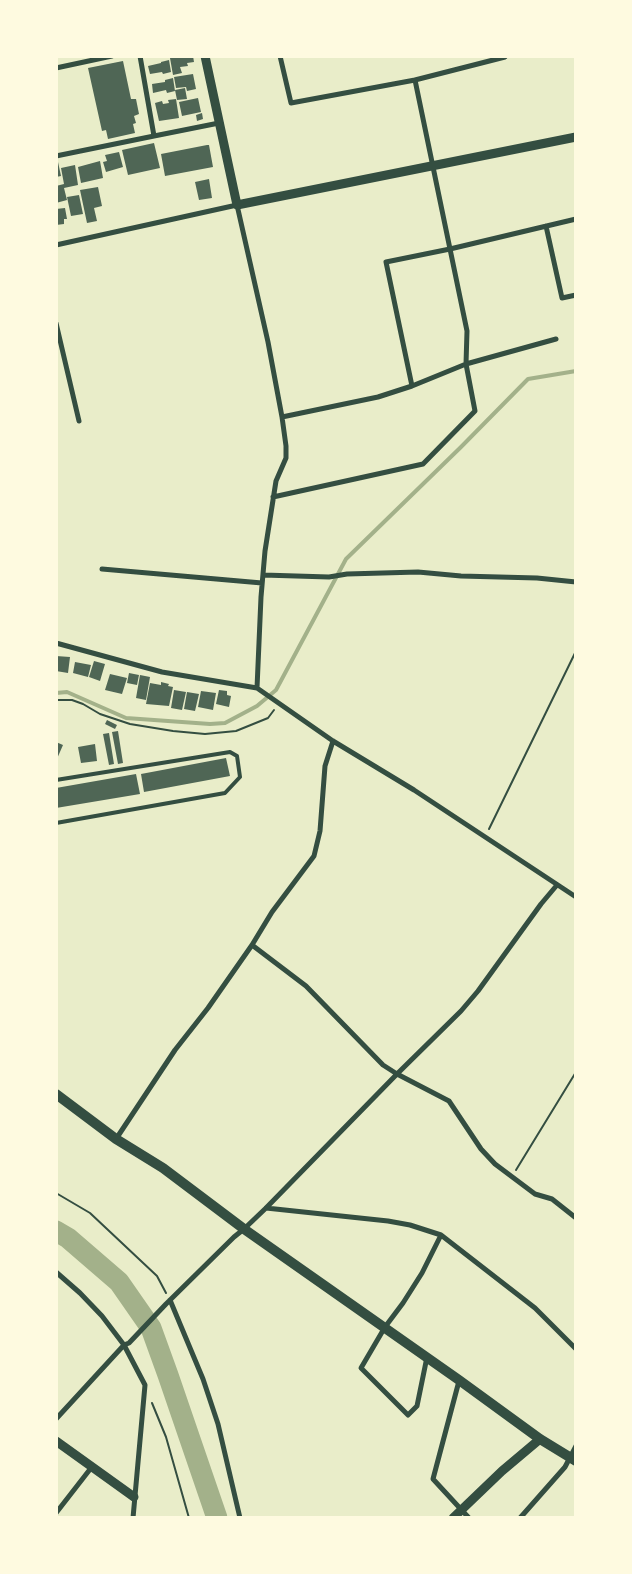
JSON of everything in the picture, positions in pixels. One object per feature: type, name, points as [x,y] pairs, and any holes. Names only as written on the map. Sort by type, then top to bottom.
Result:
[{"type":"main road","points":[[56,1094],[116,1139],[163,1168],[244,1229],[540,1439],[573,1459]]},
{"type":"street","points":[[56,68],[112,56]]},
{"type":"street","points":[[140,56],[154,136]]},
{"type":"street","points":[[205,56],[268,342],[282,417],[286,458],[276,481],[262,583],[258,688]]},
{"type":"street","points":[[280,56],[291,103],[414,80],[505,56]]},
{"type":"street","points":[[273,497],[423,464],[475,411],[466,364],[467,331],[414,80]]},
{"type":"street","points":[[56,156],[219,123]]},
{"type":"street","points":[[56,245],[237,205],[576,137]]},
{"type":"street","points":[[412,386],[386,262],[576,219]]},
{"type":"street","points":[[546,226],[562,298],[576,295]]},
{"type":"street","points":[[56,323],[79,420]]},
{"type":"street","points":[[282,417],[378,397],[412,386],[466,364],[556,339]]},
{"type":"street","points":[[102,569],[262,583]]},
{"type":"street","points":[[263,575],[329,577],[347,574],[418,572],[461,576],[537,578],[576,582]]},
{"type":"street","points":[[56,643],[162,672],[258,688],[333,741],[414,790],[576,897]]},
{"type":"street","points":[[116,1139],[175,1050],[208,1008],[252,945],[272,912],[314,856],[320,831],[325,766],[333,741]]},
{"type":"street","points":[[56,1419],[126,1344],[266,1208],[397,1074],[462,1012],[540,904],[557,885]]},
{"type":"street","points":[[252,945],[306,986],[383,1065],[449,1101],[481,1149],[495,1164],[535,1194],[552,1199],[576,1218]]},
{"type":"street","points":[[266,1208],[388,1221],[410,1225],[441,1235],[535,1308],[576,1349]]},
{"type":"street","points":[[427,1357],[416,1406],[408,1415],[361,1368],[422,1273],[441,1235]]},
{"type":"street","points":[[56,1282],[58,1274],[102,1316],[126,1344],[145,1385],[133,1518]]},
{"type":"street","points":[[168,1302],[204,1379],[215,1415],[240,1518]]},
{"type":"street","points":[[459,1380],[433,1479],[469,1518]]},
{"type":"street","points":[[453,1518],[540,1439]]},
{"type":"street","points":[[56,1441],[91,1468],[134,1497]]},
{"type":"street","points":[[520,1518],[573,1459],[576,1446]]},
{"type":"street","points":[[56,1513],[91,1468]]},
{"type":"lane","points":[[56,780],[230,752],[237,756],[240,777],[225,793],[56,823]]},
{"type":"path","points":[[484,838],[576,650]]},
{"type":"path","points":[[56,700],[72,700],[100,714],[130,724],[173,732],[205,734],[236,731],[268,718],[279,703]]},
{"type":"path","points":[[512,1177],[576,1072]]},
{"type":"path","points":[[56,1193],[90,1213],[157,1276],[168,1302]]},
{"type":"path","points":[[152,1403],[166,1437],[189,1518]]},
{"type":"building","points":[[193,56],[194,62],[187,63],[188,66],[180,67],[182,73],[173,75],[170,58]]},
{"type":"building","points":[[169,60],[171,72],[150,74],[148,66]]},
{"type":"building","points":[[123,61],[131,99],[136,99],[139,114],[134,116],[136,123],[133,124],[135,133],[108,139],[106,130],[102,131],[88,68]]},
{"type":"building","points":[[193,74],[196,89],[187,91],[186,87],[176,88],[174,77]]},
{"type":"building","points":[[173,78],[175,91],[167,93],[166,90],[153,93],[152,84],[165,82],[165,80]]},
{"type":"building","points":[[185,88],[187,99],[177,100],[175,90]]},
{"type":"building","points":[[198,98],[201,112],[182,116],[179,102]]},
{"type":"building","points":[[176,99],[179,118],[159,121],[155,103],[162,101],[163,104],[169,103],[168,100]]},
{"type":"building","points":[[202,113],[203,119],[197,121],[196,115]]},
{"type":"building","points":[[154,143],[160,168],[128,175],[122,150]]},
{"type":"building","points":[[209,145],[213,167],[165,176],[161,154]]},
{"type":"building","points":[[119,152],[123,167],[106,172],[103,162],[107,161],[105,155]]},
{"type":"building","points":[[100,161],[103,178],[81,183],[78,167]]},
{"type":"building","points":[[56,162],[58,162],[61,176],[56,177]]},
{"type":"building","points":[[75,165],[78,185],[64,188],[67,200],[56,203],[56,186],[64,184],[61,168]]},
{"type":"building","points":[[209,179],[212,198],[199,200],[195,182]]},
{"type":"building","points":[[98,187],[102,206],[94,208],[97,221],[87,223],[80,190]]},
{"type":"building","points":[[79,195],[83,214],[71,216],[67,197]]},
{"type":"building","points":[[65,208],[67,219],[64,219],[64,224],[56,225],[56,209]]},
{"type":"building","points":[[56,656],[70,657],[68,673],[56,671]]},
{"type":"building","points":[[94,661],[105,664],[100,681],[89,677]]},
{"type":"building","points":[[75,662],[91,665],[88,677],[73,673]]},
{"type":"building","points":[[129,673],[139,675],[137,685],[127,683]]},
{"type":"building","points":[[110,674],[127,678],[122,694],[105,690]]},
{"type":"building","points":[[140,675],[150,677],[146,700],[136,698]]},
{"type":"building","points":[[161,682],[173,687],[169,706],[146,704],[150,683],[161,685]]},
{"type":"building","points":[[174,690],[186,692],[182,710],[171,708]]},
{"type":"building","points":[[219,690],[227,691],[227,695],[231,696],[229,707],[216,704]]},
{"type":"building","points":[[201,691],[216,693],[213,710],[198,707]]},
{"type":"building","points":[[187,692],[199,694],[195,711],[184,709]]},
{"type":"building","points":[[107,720],[117,725],[115,729],[105,724]]},
{"type":"building","points":[[118,731],[123,763],[118,764],[112,732]]},
{"type":"building","points":[[109,733],[114,764],[109,765],[103,734]]},
{"type":"building","points":[[56,742],[63,745],[56,761]]},
{"type":"building","points":[[95,744],[97,761],[81,763],[78,747]]},
{"type":"building","points":[[226,758],[230,776],[144,792],[141,774]]},
{"type":"building","points":[[136,774],[140,794],[56,808],[56,788]]},
{"type":"waterway","points":[[56,693],[67,692],[126,718],[210,724],[225,723],[257,706],[276,690],[346,559],[528,379],[576,371]]},
{"type":"waterway","points":[[56,1231],[68,1238],[119,1282],[151,1328],[217,1518]]}]
